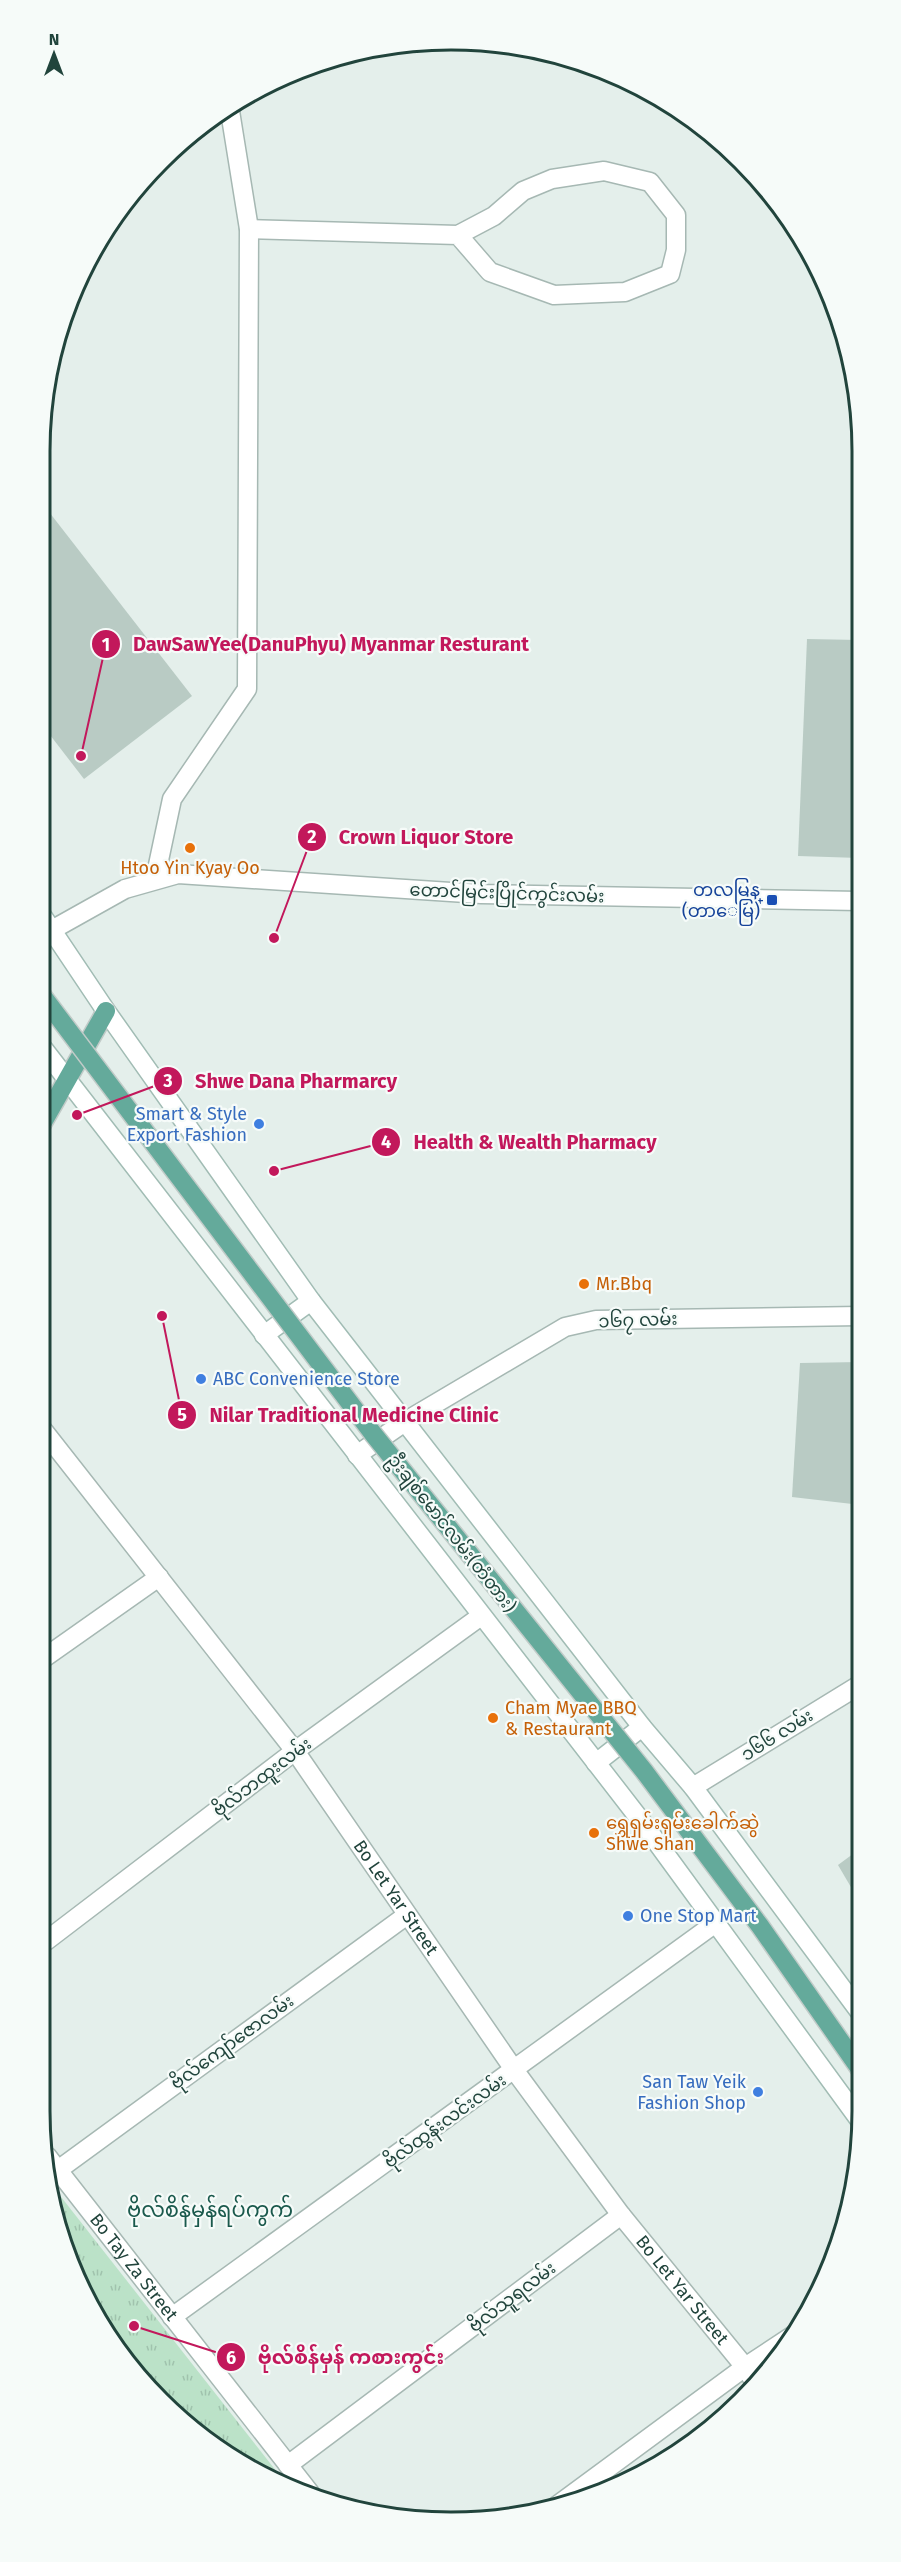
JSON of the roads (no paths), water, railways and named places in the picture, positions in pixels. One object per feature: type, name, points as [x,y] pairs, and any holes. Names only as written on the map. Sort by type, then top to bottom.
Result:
[{"type":"main road","name":"ဦးချစ်မောင်လမ်း(တံတား)","points":[[50,1006],[374,1435],[644,1771],[760,1926],[852,2058]]},
{"type":"main road","points":[[50,1110],[106,1011]]},
{"type":"street","points":[[154,879],[172,799],[247,689],[249,229],[231,115]]},
{"type":"street","points":[[249,229],[458,236],[494,216],[523,191],[552,179],[604,171],[650,182],[676,215],[676,250],[670,274],[625,292],[554,295],[490,272],[458,236]]},
{"type":"street","name":"တောင်မြင်းပြိုင်ကွင်းလမ်း","points":[[50,924],[125,889],[178,874],[481,894],[852,901]]},
{"type":"street","points":[[50,933],[311,1302],[406,1421],[642,1727],[693,1787],[852,2002]]},
{"type":"street","points":[[50,1058],[596,1763],[717,1922],[852,2110]]},
{"type":"street","points":[[264,1335],[311,1302]]},
{"type":"street","name":"၁၆၇ လမ်း","points":[[357,1455],[406,1421],[565,1327],[596,1320],[852,1316]]},
{"type":"street","name":"Bo Let Yar Street","points":[[50,1439],[295,1751],[515,2071],[621,2215],[751,2377]]},
{"type":"street","points":[[50,1654],[159,1577]]},
{"type":"street","name":"ဗိုလ်ဘထူးလမ်း","points":[[50,1938],[295,1751],[481,1616]]},
{"type":"street","name":"၁၆၆ လမ်း","points":[[693,1787],[852,1689]]},
{"type":"street","points":[[596,1763],[642,1727]]},
{"type":"street","name":"ဗိုလ်ကျော်ဇောလမ်း","points":[[53,2162],[407,1915]]},
{"type":"street","name":"ဗိုလ်ထွန်းလင်းလမ်း","points":[[172,2317],[515,2071],[717,1922]]},
{"type":"street","name":"Bo Tay Za Street","points":[[53,2164],[303,2484]]},
{"type":"street","name":"ဗိုလ်သူရလမ်း","points":[[288,2465],[621,2215]]},
{"type":"street","points":[[575,2492],[775,2347]]},
{"type":"place","name":"DawSawYee(DanuPhyu) Myanmar Resturant","points":[[81,756]]},
{"type":"place","name":"Htoo Yin Kyay Oo","points":[[190,848]]},
{"type":"place","name":"တလမြန္ (တာေမြ)","points":[[772,900]]},
{"type":"place","name":"Crown Liquor Store","points":[[274,938]]},
{"type":"place","name":"Shwe Dana Pharmarcy","points":[[77,1115]]},
{"type":"place","name":"Smart & Style Export Fashion","points":[[259,1124]]},
{"type":"place","name":"Health & Wealth Pharmacy","points":[[274,1171]]},
{"type":"place","name":"Mr.Bbq","points":[[584,1284]]},
{"type":"place","name":"Nilar Traditional Medicine Clinic","points":[[162,1316]]},
{"type":"place","name":"ABC Convenience Store","points":[[201,1379]]},
{"type":"place","name":"Cham Myae BBQ & Restaurant","points":[[493,1718]]},
{"type":"place","name":"ရွှေရှမ်းရှမ်းခေါက်ဆွဲ Shwe Shan","points":[[594,1833]]},
{"type":"place","name":"One Stop Mart","points":[[628,1916]]},
{"type":"place","name":"San Taw Yeik Fashion Shop","points":[[758,2092]]},
{"type":"place","name":"ဗိုလ်စိန်မှန် ကစားကွင်း","points":[[134,2326]]},
{"type":"district","name":"ဗိုလ်စိန်မှန်ရပ်ကွက်","points":[[210,2210]]}]
